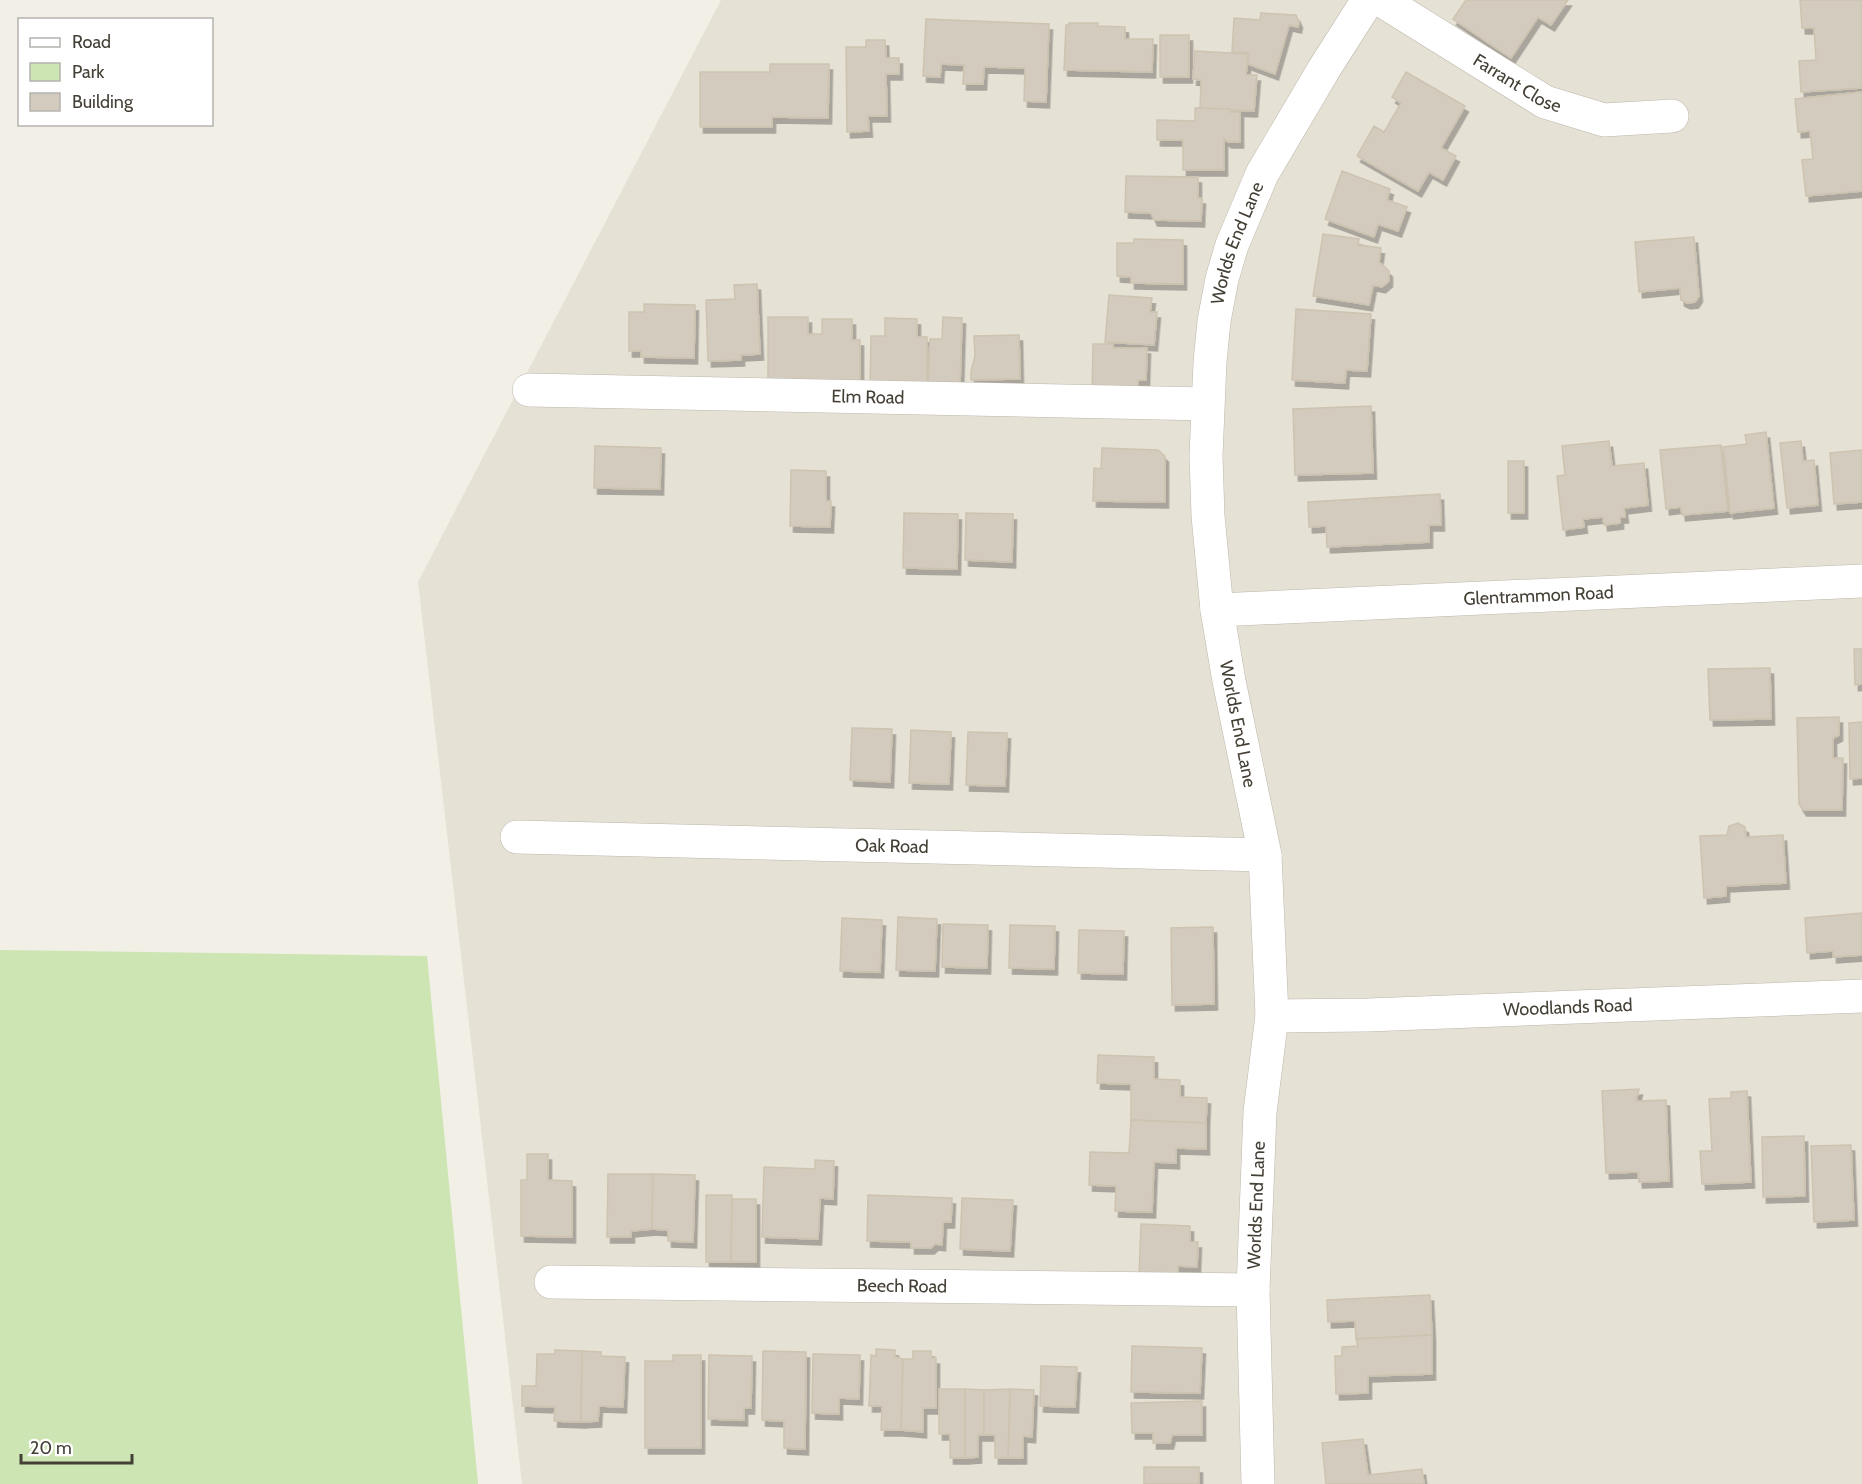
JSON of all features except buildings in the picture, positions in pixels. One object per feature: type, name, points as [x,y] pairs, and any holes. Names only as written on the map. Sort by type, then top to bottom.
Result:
[{"type":"street","name":"Worlds End Lane","points":[[1258,1484],[1253,1290],[1260,1112],[1272,1016],[1265,855],[1229,681],[1217,610],[1208,516],[1207,404],[1214,321],[1222,279],[1232,245],[1262,174],[1368,0]]},
{"type":"street","name":"Farrant Close","points":[[1381,0],[1545,102],[1604,120],[1672,116]]},
{"type":"street","name":"Elm Road","points":[[529,390],[1207,404]]},
{"type":"street","name":"Glentrammon Road","points":[[1217,610],[1862,581]]},
{"type":"street","name":"Oak Road","points":[[518,837],[1265,855]]},
{"type":"street","name":"Woodlands Road","points":[[1272,1016],[1368,1015],[1862,996]]},
{"type":"street","name":"Beech Road","points":[[551,1282],[1253,1290]]},
{"type":"shaded area","points":[[721,0],[1862,0],[1862,1484],[522,1484],[418,582]]},
{"type":"green space","points":[[0,950],[427,956],[478,1484],[0,1484]]}]
